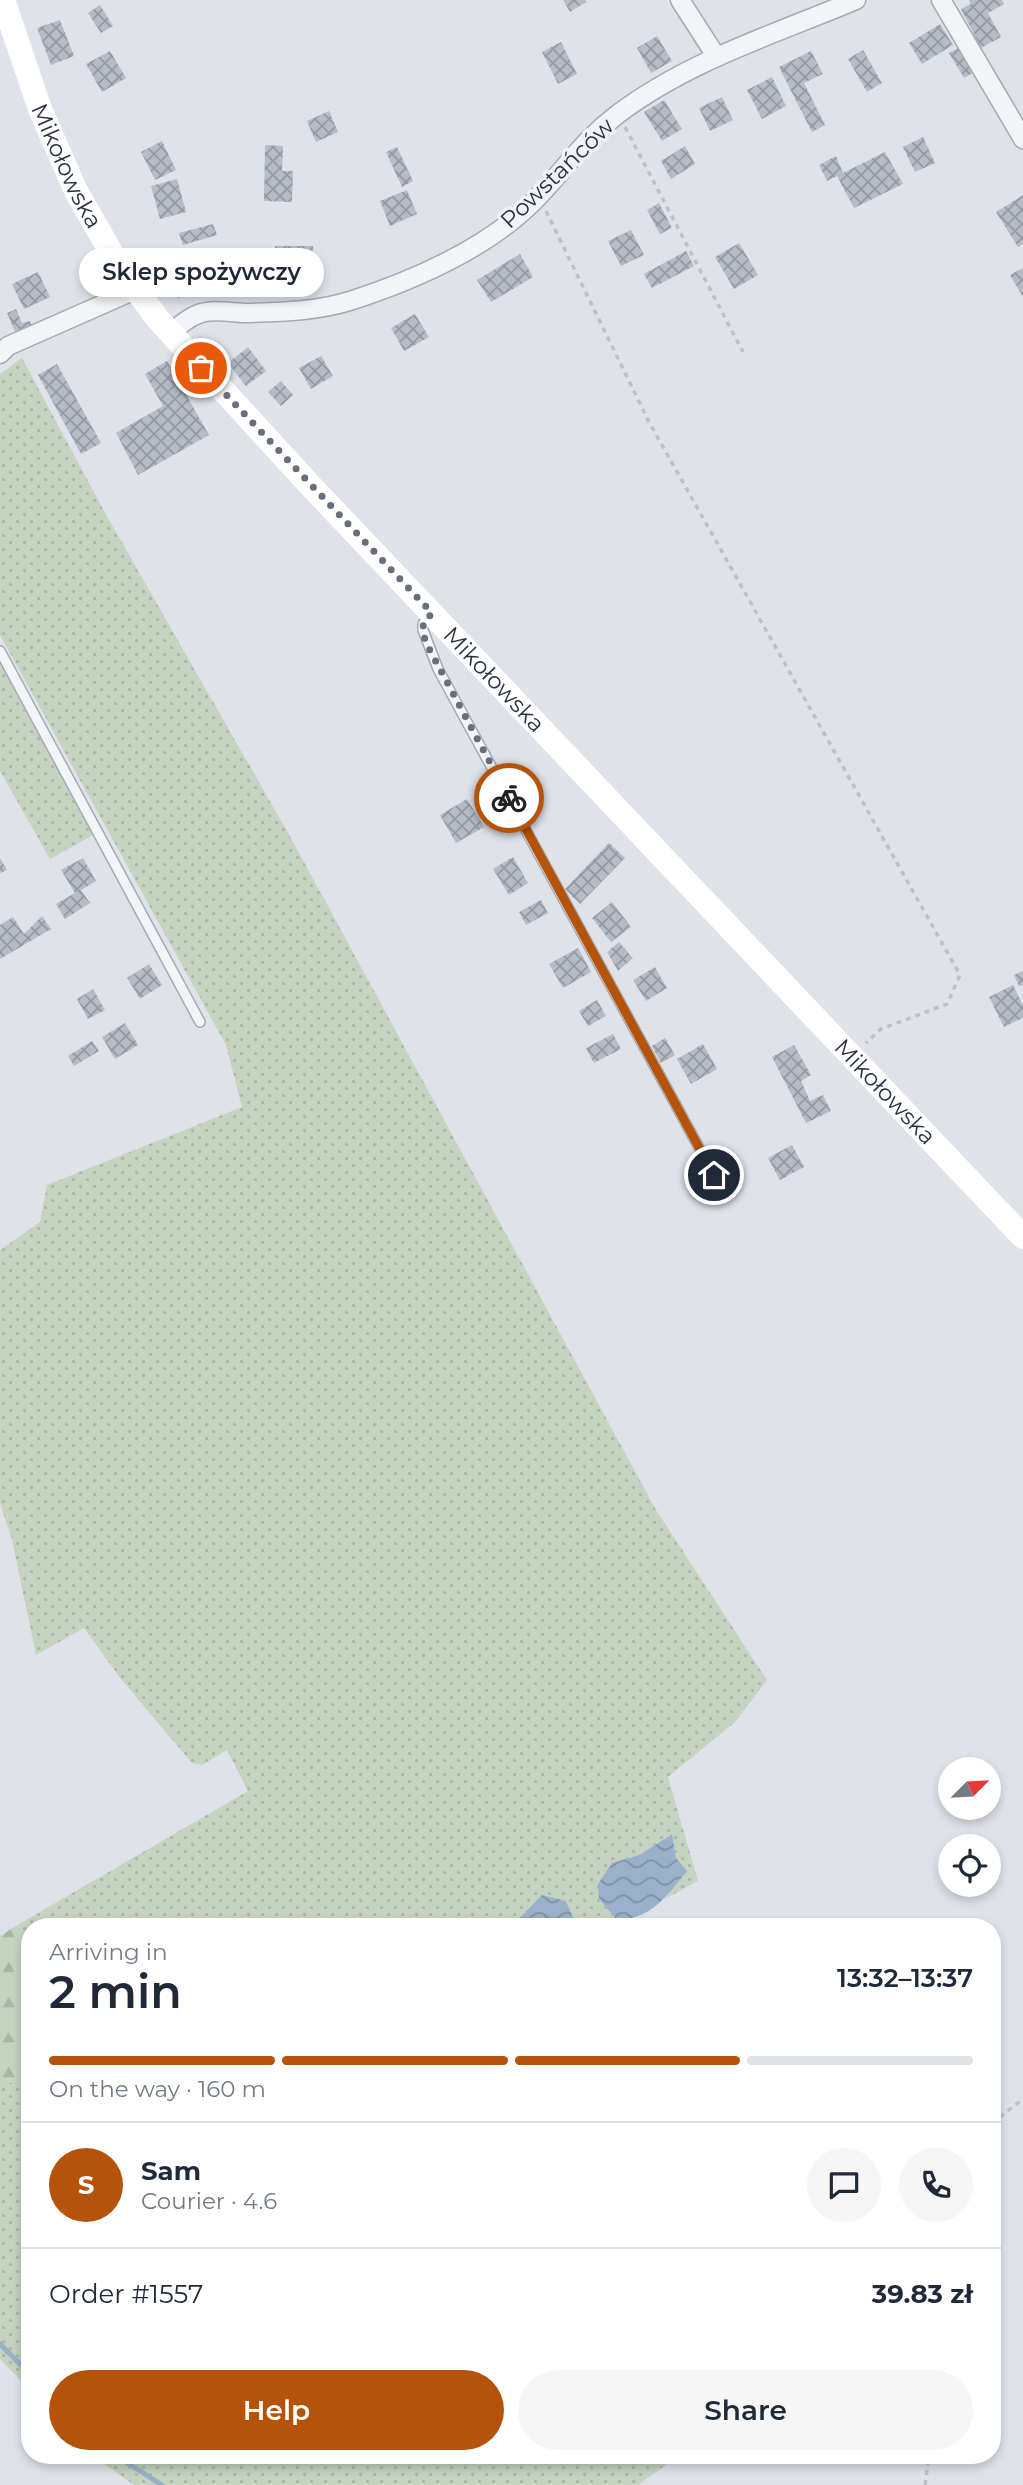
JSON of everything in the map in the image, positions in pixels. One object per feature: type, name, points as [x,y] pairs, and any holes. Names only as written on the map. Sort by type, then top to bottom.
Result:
[{"type":"main road","name":"Mikołowska","points":[[3,0],[40,109],[66,171],[104,243],[135,290],[170,334],[1023,1237]]},
{"type":"street","points":[[680,0],[716,56]]},
{"type":"street","name":"Powstańców","points":[[170,334],[200,313],[304,310],[364,296],[453,257],[519,215],[539,197],[577,149],[618,114],[665,83],[716,56],[856,0]]},
{"type":"street","points":[[941,0],[1023,139]]},
{"type":"street","points":[[0,354],[8,346],[135,290]]},
{"type":"lane","points":[[432,613],[423,624],[423,630],[438,669],[714,1175]]},
{"type":"lane","points":[[0,651],[200,1022]]},
{"type":"path","points":[[618,114],[743,352]]},
{"type":"path","points":[[539,197],[649,422],[961,975],[947,1004],[880,1029],[870,1037],[856,1060]]},
{"type":"path","points":[[1001,2116],[1023,2099]]},
{"type":"path","points":[[925,2485],[928,2464]]},
{"type":"green space","points":[[22,358],[104,511],[292,840],[656,1510],[767,1680],[735,1722],[668,1777],[698,1881],[665,1899],[686,1871],[676,1858],[671,1834],[639,1855],[612,1863],[599,1899],[615,1918],[29,1918],[248,1791],[227,1750],[202,1765],[192,1763],[121,1679],[84,1628],[36,1655],[12,1540],[0,1503],[0,1250],[40,1222],[47,1185],[242,1107],[226,1045],[0,635],[0,374]]},
{"type":"green space","points":[[0,664],[93,835],[50,859],[0,771]]},
{"type":"green space","points":[[14,1927],[21,1930],[21,2080],[0,2085],[0,1936]]},
{"type":"green space","points":[[21,2080],[21,2381],[0,2359],[0,2085]]},
{"type":"green space","points":[[104,2464],[667,2464],[638,2485],[134,2485]]},
{"type":"water","points":[[672,1834],[676,1858],[687,1871],[665,1898],[648,1911],[632,1918],[615,1918],[599,1899],[598,1884],[612,1863],[639,1855]]},
{"type":"water","points":[[542,1895],[566,1901],[573,1918],[520,1918]]},
{"type":"building","points":[[563,0],[585,0],[586,2],[570,12]]},
{"type":"building","points":[[969,0],[1002,0],[1004,4],[988,13],[1001,37],[981,48],[961,9],[971,4]]},
{"type":"building","points":[[100,5],[113,26],[101,33],[88,13]]},
{"type":"building","points":[[60,20],[74,56],[51,65],[37,28]]},
{"type":"building","points":[[940,24],[953,45],[922,64],[909,43]]},
{"type":"building","points":[[657,36],[672,61],[651,73],[637,48]]},
{"type":"building","points":[[561,42],[577,74],[558,84],[542,52]]},
{"type":"building","points":[[963,45],[978,70],[964,78],[949,53]]},
{"type":"building","points":[[863,50],[882,83],[867,92],[848,59]]},
{"type":"building","points":[[110,51],[126,78],[102,92],[86,64]]},
{"type":"building","points":[[811,51],[823,74],[804,83],[825,125],[812,132],[779,67]]},
{"type":"building","points":[[772,77],[786,106],[762,119],[747,90]]},
{"type":"building","points":[[722,97],[733,120],[710,131],[699,108]]},
{"type":"building","points":[[664,100],[682,129],[662,141],[644,112]]},
{"type":"building","points":[[329,111],[338,132],[316,142],[307,121]]},
{"type":"building","points":[[923,137],[935,163],[915,172],[903,147]]},
{"type":"building","points":[[162,141],[176,170],[155,180],[141,152]]},
{"type":"building","points":[[265,145],[283,146],[282,171],[293,171],[292,202],[264,201]]},
{"type":"building","points":[[685,146],[695,164],[671,179],[661,161]]},
{"type":"building","points":[[397,147],[413,181],[402,187],[386,152]]},
{"type":"building","points":[[885,152],[903,184],[854,208],[837,176],[827,181],[819,165],[836,156],[843,173]]},
{"type":"building","points":[[177,179],[186,212],[160,219],[151,186]]},
{"type":"building","points":[[407,190],[417,214],[390,226],[380,201]]},
{"type":"building","points":[[1023,195],[1023,244],[1018,247],[996,212]]},
{"type":"building","points":[[659,203],[672,228],[660,234],[647,210]]},
{"type":"building","points":[[213,224],[217,235],[183,245],[179,233]]},
{"type":"building","points":[[631,230],[644,255],[621,266],[608,241]]},
{"type":"building","points":[[739,243],[758,275],[734,289],[715,257]]},
{"type":"building","points":[[275,246],[313,246],[313,275],[275,276]]},
{"type":"building","points":[[686,251],[694,266],[652,288],[644,274]]},
{"type":"building","points":[[520,254],[533,277],[491,302],[477,280]]},
{"type":"building","points":[[189,261],[202,286],[178,298],[165,272]]},
{"type":"building","points":[[1023,268],[1023,297],[1010,275]]},
{"type":"building","points":[[38,272],[50,297],[24,309],[12,284]]},
{"type":"building","points":[[16,309],[22,323],[30,321],[33,329],[17,336],[7,313]]},
{"type":"building","points":[[415,314],[429,337],[404,351],[391,328]]},
{"type":"building","points":[[248,347],[266,371],[246,386],[228,363]]},
{"type":"building","points":[[321,356],[333,376],[311,389],[299,368]]},
{"type":"building","points":[[167,361],[209,435],[138,475],[116,433],[163,406],[145,374]]},
{"type":"building","points":[[57,364],[101,443],[81,454],[38,375]]},
{"type":"building","points":[[281,381],[293,395],[281,406],[268,392]]},
{"type":"building","points":[[467,799],[484,827],[456,843],[440,815]]},
{"type":"building","points":[[609,843],[625,858],[580,904],[565,889]]},
{"type":"building","points":[[513,857],[528,883],[509,895],[493,869]]},
{"type":"building","points":[[0,858],[7,870],[0,873]]},
{"type":"building","points":[[83,858],[96,881],[81,890],[90,903],[65,919],[56,904],[75,893],[61,870]]},
{"type":"building","points":[[541,900],[548,913],[526,925],[519,912]]},
{"type":"building","points":[[612,902],[631,927],[611,942],[592,918]]},
{"type":"building","points":[[42,916],[51,929],[0,959],[0,925],[13,917],[24,934]]},
{"type":"building","points":[[619,942],[633,958],[618,971],[607,952]]},
{"type":"building","points":[[578,948],[591,972],[563,988],[549,964]]},
{"type":"building","points":[[149,964],[162,985],[140,999],[127,978]]},
{"type":"building","points":[[655,967],[667,988],[646,1001],[633,980]]},
{"type":"building","points":[[1023,971],[1023,985],[1019,986],[1014,975]]},
{"type":"building","points":[[1013,985],[1023,1005],[1023,1018],[1004,1027],[989,997]]},
{"type":"building","points":[[93,989],[105,1010],[88,1019],[77,999]]},
{"type":"building","points":[[597,1000],[606,1016],[588,1026],[579,1011]]},
{"type":"building","points":[[125,1023],[138,1045],[115,1059],[102,1037]]},
{"type":"building","points":[[613,1034],[621,1049],[594,1063],[586,1048]]},
{"type":"building","points":[[665,1038],[675,1055],[661,1063],[652,1046]]},
{"type":"building","points":[[92,1041],[99,1051],[74,1066],[68,1056]]},
{"type":"building","points":[[703,1044],[717,1069],[691,1084],[677,1059]]},
{"type":"building","points":[[794,1045],[811,1075],[801,1081],[810,1101],[823,1095],[831,1111],[806,1123],[772,1057]]},
{"type":"building","points":[[792,1145],[804,1167],[780,1180],[768,1158]]},
{"type":"waterway","points":[[0,2344],[21,2365]]},
{"type":"waterway","points":[[129,2464],[162,2485]]},
{"type":"way so far","points":[[201,368],[432,613],[423,624],[425,641],[509,798]]},
{"type":"place","name":"Sklep spożywczy","points":[[201,368]]},
{"type":"route","points":[[509,798],[714,1175]]}]
